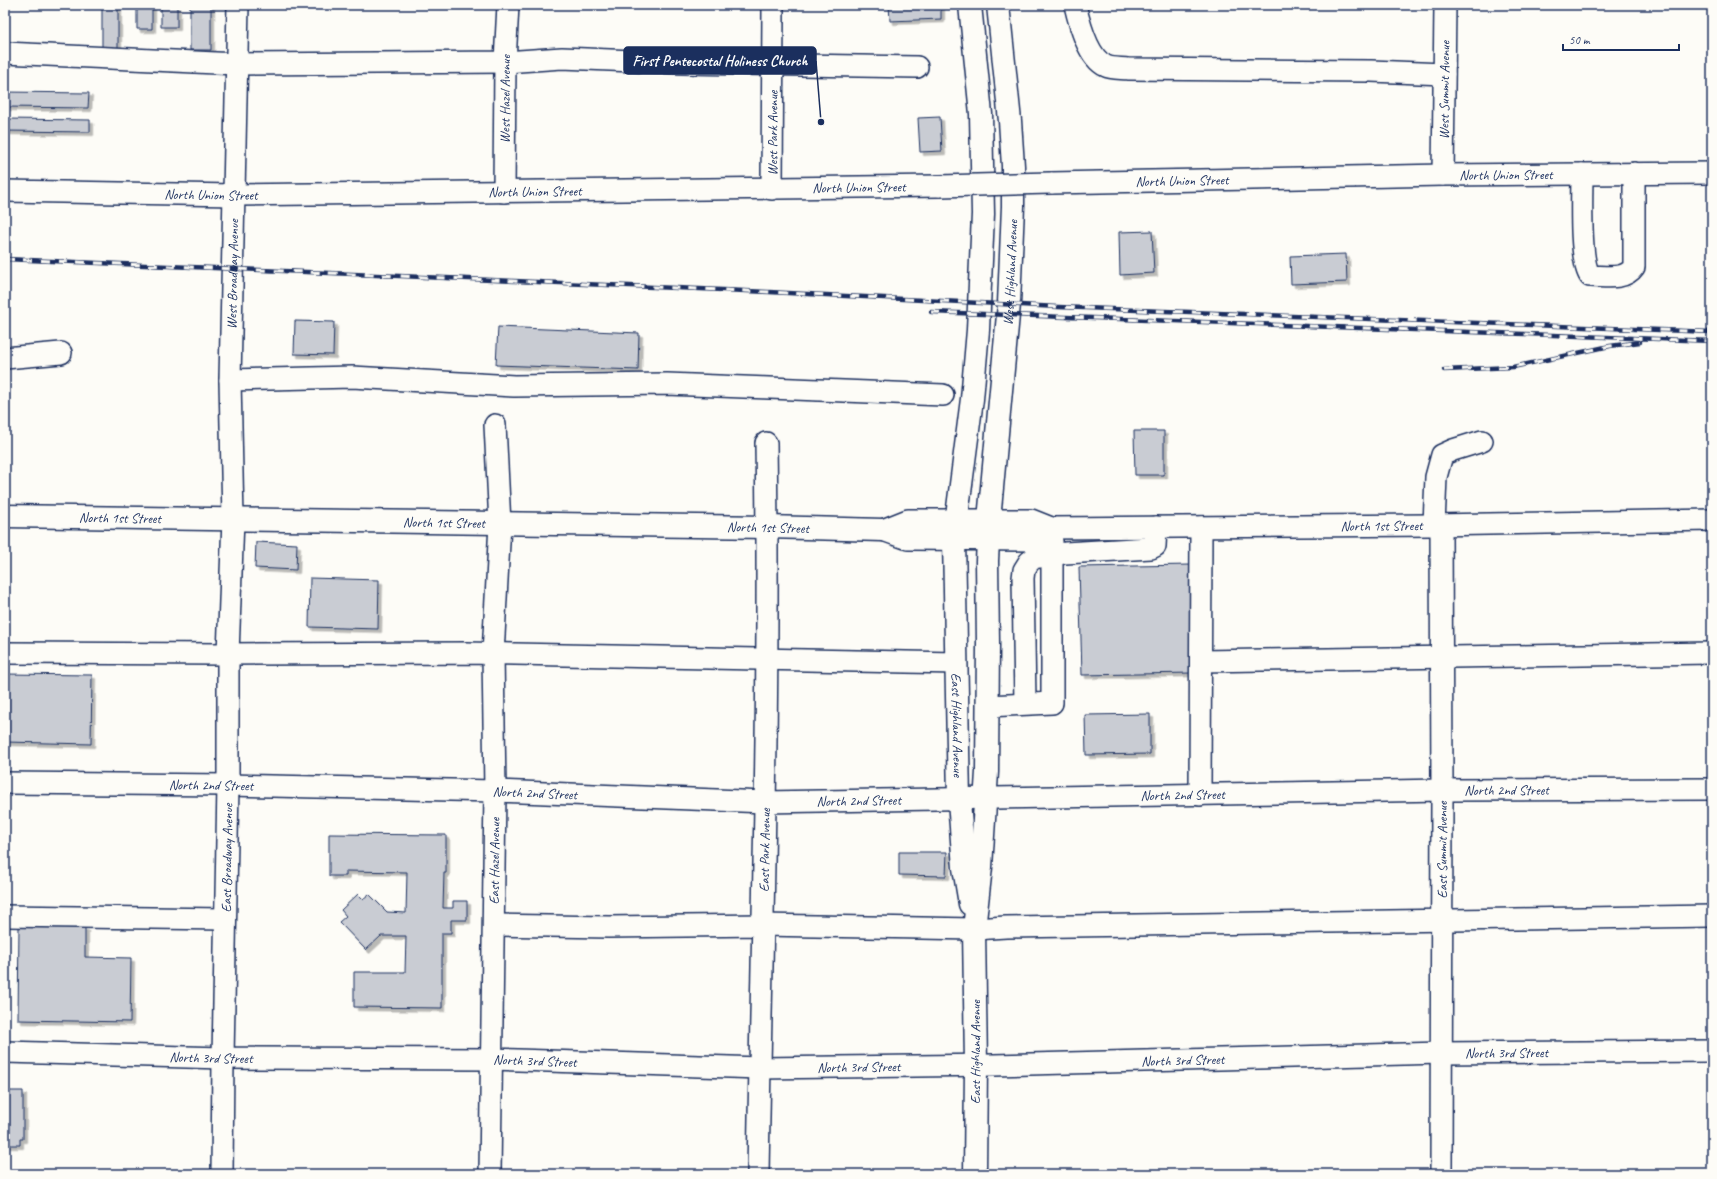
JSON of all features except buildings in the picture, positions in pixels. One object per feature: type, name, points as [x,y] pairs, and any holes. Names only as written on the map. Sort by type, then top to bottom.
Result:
[{"type":"main road","name":"West Highland Avenue","points":[[955,530],[972,399],[978,330],[983,214],[981,114],[970,5]]},
{"type":"main road","name":"West Highland Avenue","points":[[989,530],[1009,304],[1013,206],[1013,166],[1010,121],[998,5]]},
{"type":"main road","name":"North 1st Street","points":[[5,516],[882,530]]},
{"type":"main road","name":"East Highland Avenue","points":[[955,530],[956,663],[960,800],[964,868],[974,929]]},
{"type":"main road","name":"East Highland Avenue","points":[[975,1174],[976,1065],[974,929],[986,799],[989,530]]},
{"type":"street","name":"West Broadway Avenue","points":[[233,519],[230,380],[238,5]]},
{"type":"street","name":"West Hazel Avenue","points":[[504,192],[505,62],[508,5]]},
{"type":"street","name":"West Park Avenue","points":[[772,189],[773,5]]},
{"type":"street","points":[[1075,5],[1083,33],[1096,57],[1106,66],[1128,69],[1371,71],[1444,74]]},
{"type":"street","name":"West Summit Avenue","points":[[1443,175],[1445,5]]},
{"type":"street","points":[[5,53],[237,64],[505,62],[562,58],[682,63],[773,63],[917,67]]},
{"type":"street","points":[[1582,174],[1582,220],[1584,261],[1586,270],[1590,276],[1612,277],[1626,274],[1634,267],[1634,173]]},
{"type":"street","name":"North Union Street","points":[[5,191],[234,195],[772,189],[1443,175],[1712,173]]},
{"type":"street","points":[[5,358],[61,353]]},
{"type":"street","points":[[230,380],[352,377],[514,386],[667,384],[943,395]]},
{"type":"street","points":[[495,424],[500,524]]},
{"type":"street","name":"East Summit Avenue","points":[[1441,1174],[1442,657],[1436,477],[1442,455],[1482,441]]},
{"type":"street","points":[[766,443],[767,527]]},
{"type":"street","name":"East Broadway Avenue","points":[[222,1174],[224,919],[228,785],[228,654],[233,519]]},
{"type":"street","name":"North 1st Street","points":[[882,530],[908,520],[955,530],[989,530],[1034,540],[1051,528],[1438,525],[1712,520]]},
{"type":"street","name":"East Hazel Avenue","points":[[490,1174],[495,791],[493,654],[500,524]]},
{"type":"street","name":"East Park Avenue","points":[[758,1174],[765,802],[767,527]]},
{"type":"street","points":[[1200,795],[1202,661],[1201,527]]},
{"type":"street","points":[[988,706],[1025,703],[1052,703],[1051,528]]},
{"type":"street","points":[[1025,703],[1023,578],[1024,570],[1029,562],[1034,558],[1052,555],[1151,548],[1155,546],[1156,528]]},
{"type":"street","points":[[5,652],[228,654],[466,653],[956,663]]},
{"type":"street","points":[[1202,661],[1712,653]]},
{"type":"street","name":"North 2nd Street","points":[[5,783],[228,785],[495,791],[765,802],[960,800],[1442,790],[1712,789]]},
{"type":"street","points":[[5,916],[224,919]]},
{"type":"street","points":[[494,925],[609,927],[762,925],[974,929],[1006,926],[1712,916]]},
{"type":"street","name":"North 3rd Street","points":[[5,1052],[222,1058],[492,1059],[760,1068],[1712,1050]]},
{"type":"railway","points":[[5,259],[769,292],[1058,307],[1712,332]]},
{"type":"railway","points":[[931,312],[1712,341]]},
{"type":"railway","points":[[1444,370],[1513,367],[1610,346],[1640,342]]},
{"type":"place","name":"First Pentecostal Holiness Church","points":[[821,122]]}]
